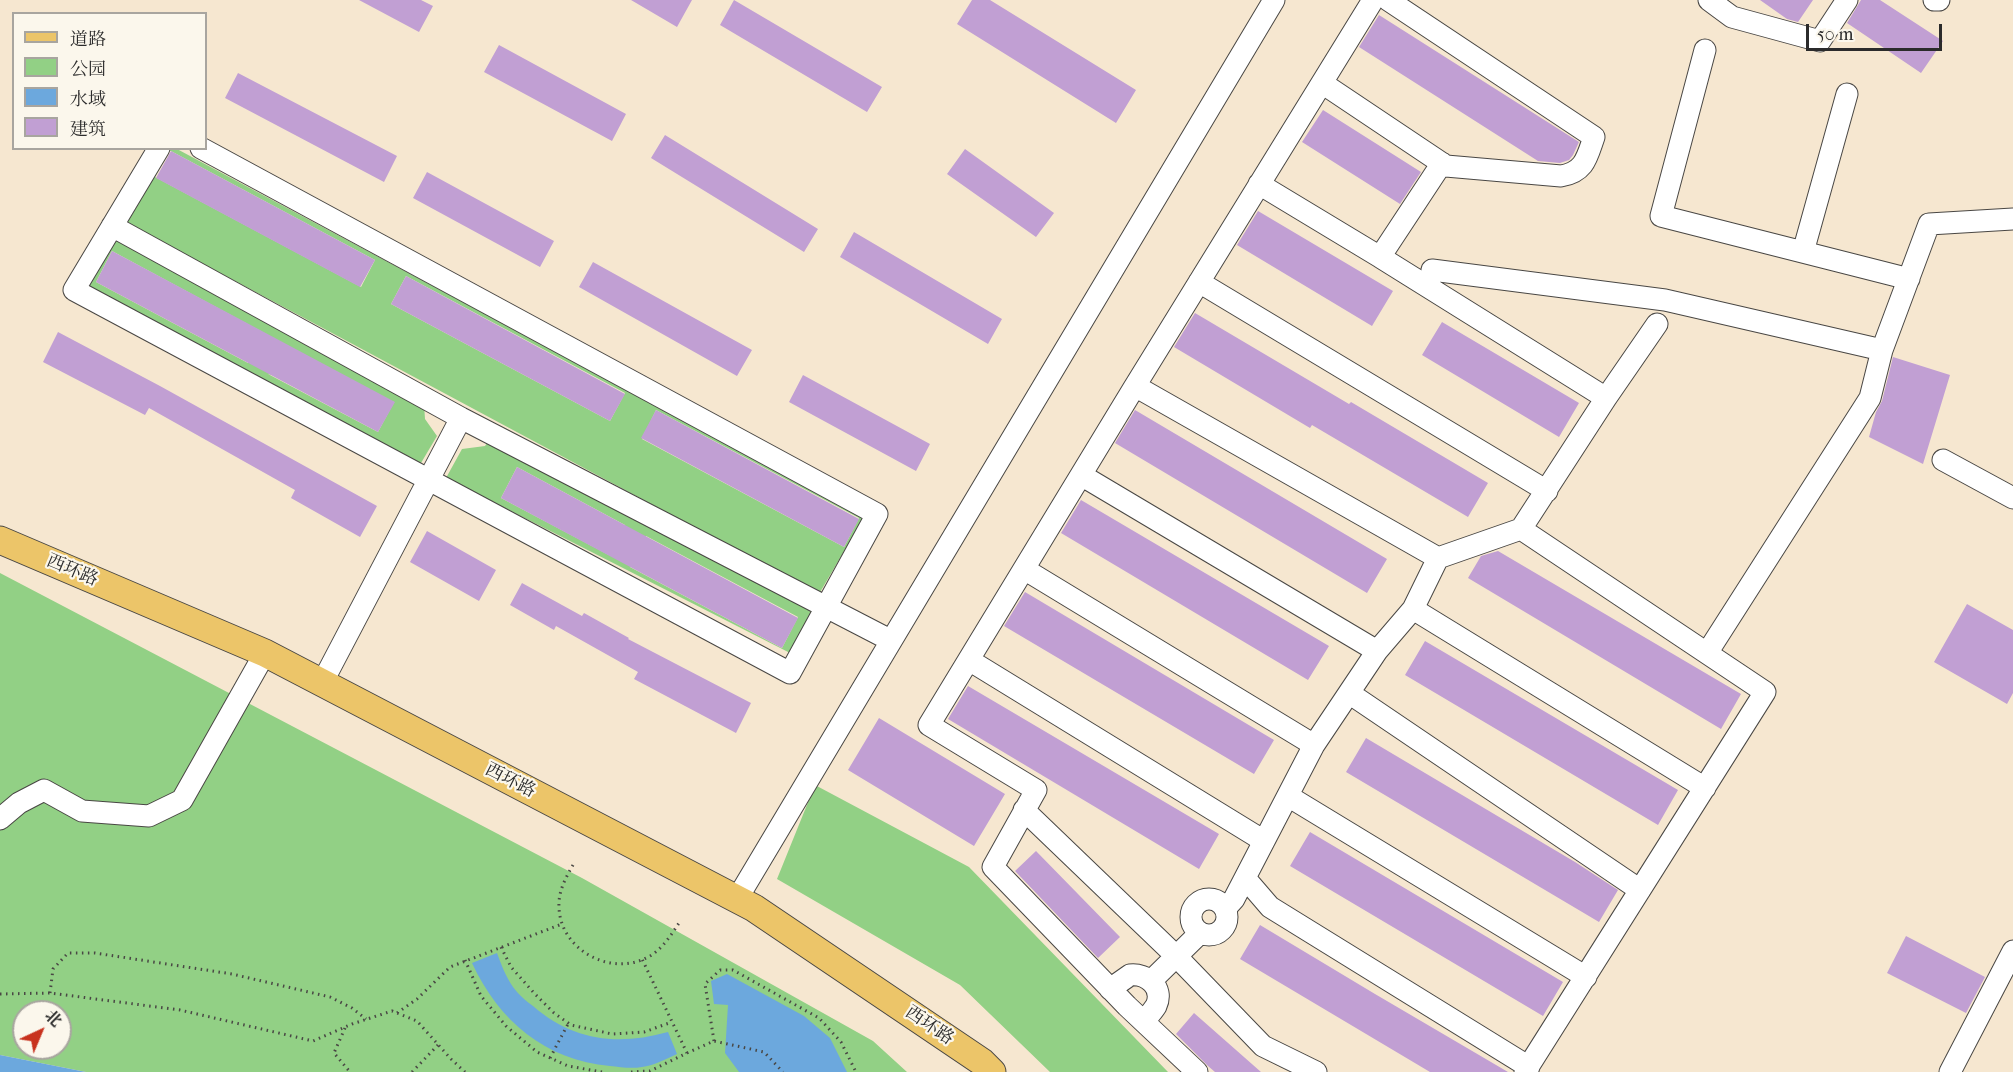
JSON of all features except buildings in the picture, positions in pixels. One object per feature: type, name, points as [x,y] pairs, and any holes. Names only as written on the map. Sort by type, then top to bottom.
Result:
[{"type":"main road","name":"西环路","points":[[0,540],[265,653],[754,908],[982,1062],[992,1072]]},
{"type":"street","points":[[737,899],[1274,0]]},
{"type":"street","points":[[1197,1072],[1110,989],[993,867],[1036,790],[929,725],[1373,0]]},
{"type":"street","points":[[1322,83],[1446,166],[1561,176],[1574,174],[1584,163],[1594,137],[1388,0]]},
{"type":"street","points":[[1709,0],[1732,17],[1820,41],[1847,0]]},
{"type":"street","points":[[1934,0],[1939,0]]},
{"type":"street","points":[[1705,50],[1661,216],[1909,279]]},
{"type":"street","points":[[1803,252],[1847,94]]},
{"type":"street","points":[[158,150],[74,290],[790,673],[877,514],[205,150]]},
{"type":"street","points":[[1380,256],[1442,163]]},
{"type":"street","points":[[1259,184],[1380,256],[1606,398]]},
{"type":"street","points":[[1707,653],[1870,398],[1882,350],[1929,224],[2013,219]]},
{"type":"street","points":[[112,226],[461,418],[890,640]]},
{"type":"street","points":[[1432,270],[1665,300],[1882,350]]},
{"type":"street","points":[[1199,282],[1547,491]]},
{"type":"street","points":[[1151,981],[1200,933],[1211,935],[1222,930],[1227,919],[1225,909],[1234,899],[1314,745],[1377,651],[1413,609],[1438,558],[1521,529],[1606,398],[1658,324]]},
{"type":"street","points":[[1135,386],[1438,558]]},
{"type":"street","points":[[322,683],[461,418]]},
{"type":"street","points":[[1943,460],[2013,498]]},
{"type":"street","points":[[1081,475],[1377,651]]},
{"type":"street","points":[[1245,878],[1270,907],[1527,1069],[1765,692],[1521,529]]},
{"type":"street","points":[[1024,568],[1314,745]]},
{"type":"street","points":[[1413,609],[1705,788]]},
{"type":"street","points":[[0,819],[19,803],[44,790],[82,811],[149,816],[182,800],[265,653]]},
{"type":"street","points":[[969,660],[1264,841]]},
{"type":"street","points":[[1349,693],[1640,890]]},
{"type":"street","points":[[1288,796],[1586,977]]},
{"type":"street","points":[[1024,810],[1176,956],[1263,1046],[1316,1072]]},
{"type":"street","points":[[1950,1072],[2013,951]]},
{"type":"street","points":[[1110,989],[1130,975],[1144,976],[1151,981],[1158,992],[1158,999],[1156,1006],[1144,1022]]},
{"type":"path","points":[[573,865],[560,890],[559,909],[562,924],[574,945],[590,957],[609,964],[629,964],[648,957],[664,945],[679,923]]},
{"type":"path","points":[[397,1013],[417,999],[450,967],[562,924]]},
{"type":"path","points":[[501,947],[511,967],[554,1013],[568,1024],[612,1034],[644,1032],[672,1022]]},
{"type":"path","points":[[50,993],[53,969],[68,953],[95,953],[232,974],[330,997],[352,1008],[366,1019]]},
{"type":"path","points":[[642,959],[687,1053]]},
{"type":"path","points":[[465,960],[481,996],[506,1026],[537,1052],[568,1066],[602,1072]]},
{"type":"path","points":[[714,1041],[705,984],[720,970],[733,970],[819,1018],[841,1042],[856,1072]]},
{"type":"path","points":[[0,994],[50,993],[180,1010],[313,1041],[346,1026],[392,1011],[417,1021],[465,1072]]},
{"type":"path","points":[[550,1058],[568,1024]]},
{"type":"path","points":[[346,1026],[334,1053],[350,1072]]},
{"type":"path","points":[[631,1072],[650,1071],[714,1041],[764,1052],[783,1072]]},
{"type":"path","points":[[412,1072],[438,1045]]},
{"type":"green space","points":[[165,150],[169,150],[179,150],[864,517],[819,594],[123,221]],"holes":[[[169,150],[375,260],[361,287],[155,177]],[[406,276],[625,393],[610,421],[391,304]],[[656,410],[859,518],[844,547],[642,439]]]},
{"type":"green space","points":[[114,237],[424,404],[425,419],[437,436],[421,463],[85,286]],"holes":[[[112,251],[264,333],[248,363],[96,282]],[[268,374],[394,402],[378,432]]]},
{"type":"green space","points":[[489,440],[809,606],[816,618],[794,655],[446,478],[462,449],[485,446]],"holes":[[[517,467],[625,525],[609,555],[501,498]],[[646,536],[798,617],[782,648],[630,567]]]},
{"type":"green space","points":[[0,573],[582,878],[873,1041],[907,1072],[86,1072],[25,1060],[72,1060],[72,1000],[12,1000],[12,1057],[0,1055]]},
{"type":"green space","points":[[815,785],[969,867],[1168,1072],[1050,1072],[960,985],[777,879]]},
{"type":"water","points":[[497,953],[508,979],[517,992],[548,1018],[564,1027],[580,1033],[614,1039],[631,1039],[668,1032],[677,1054],[651,1065],[626,1068],[587,1062],[565,1056],[545,1046],[510,1019],[483,984],[472,963]]},
{"type":"water","points":[[727,974],[804,1016],[830,1038],[847,1072],[739,1072],[725,1053],[728,1005],[714,1004],[711,981]]},
{"type":"water","points":[[0,1055],[12,1057],[12,1060],[25,1060],[86,1072],[0,1072]]}]
